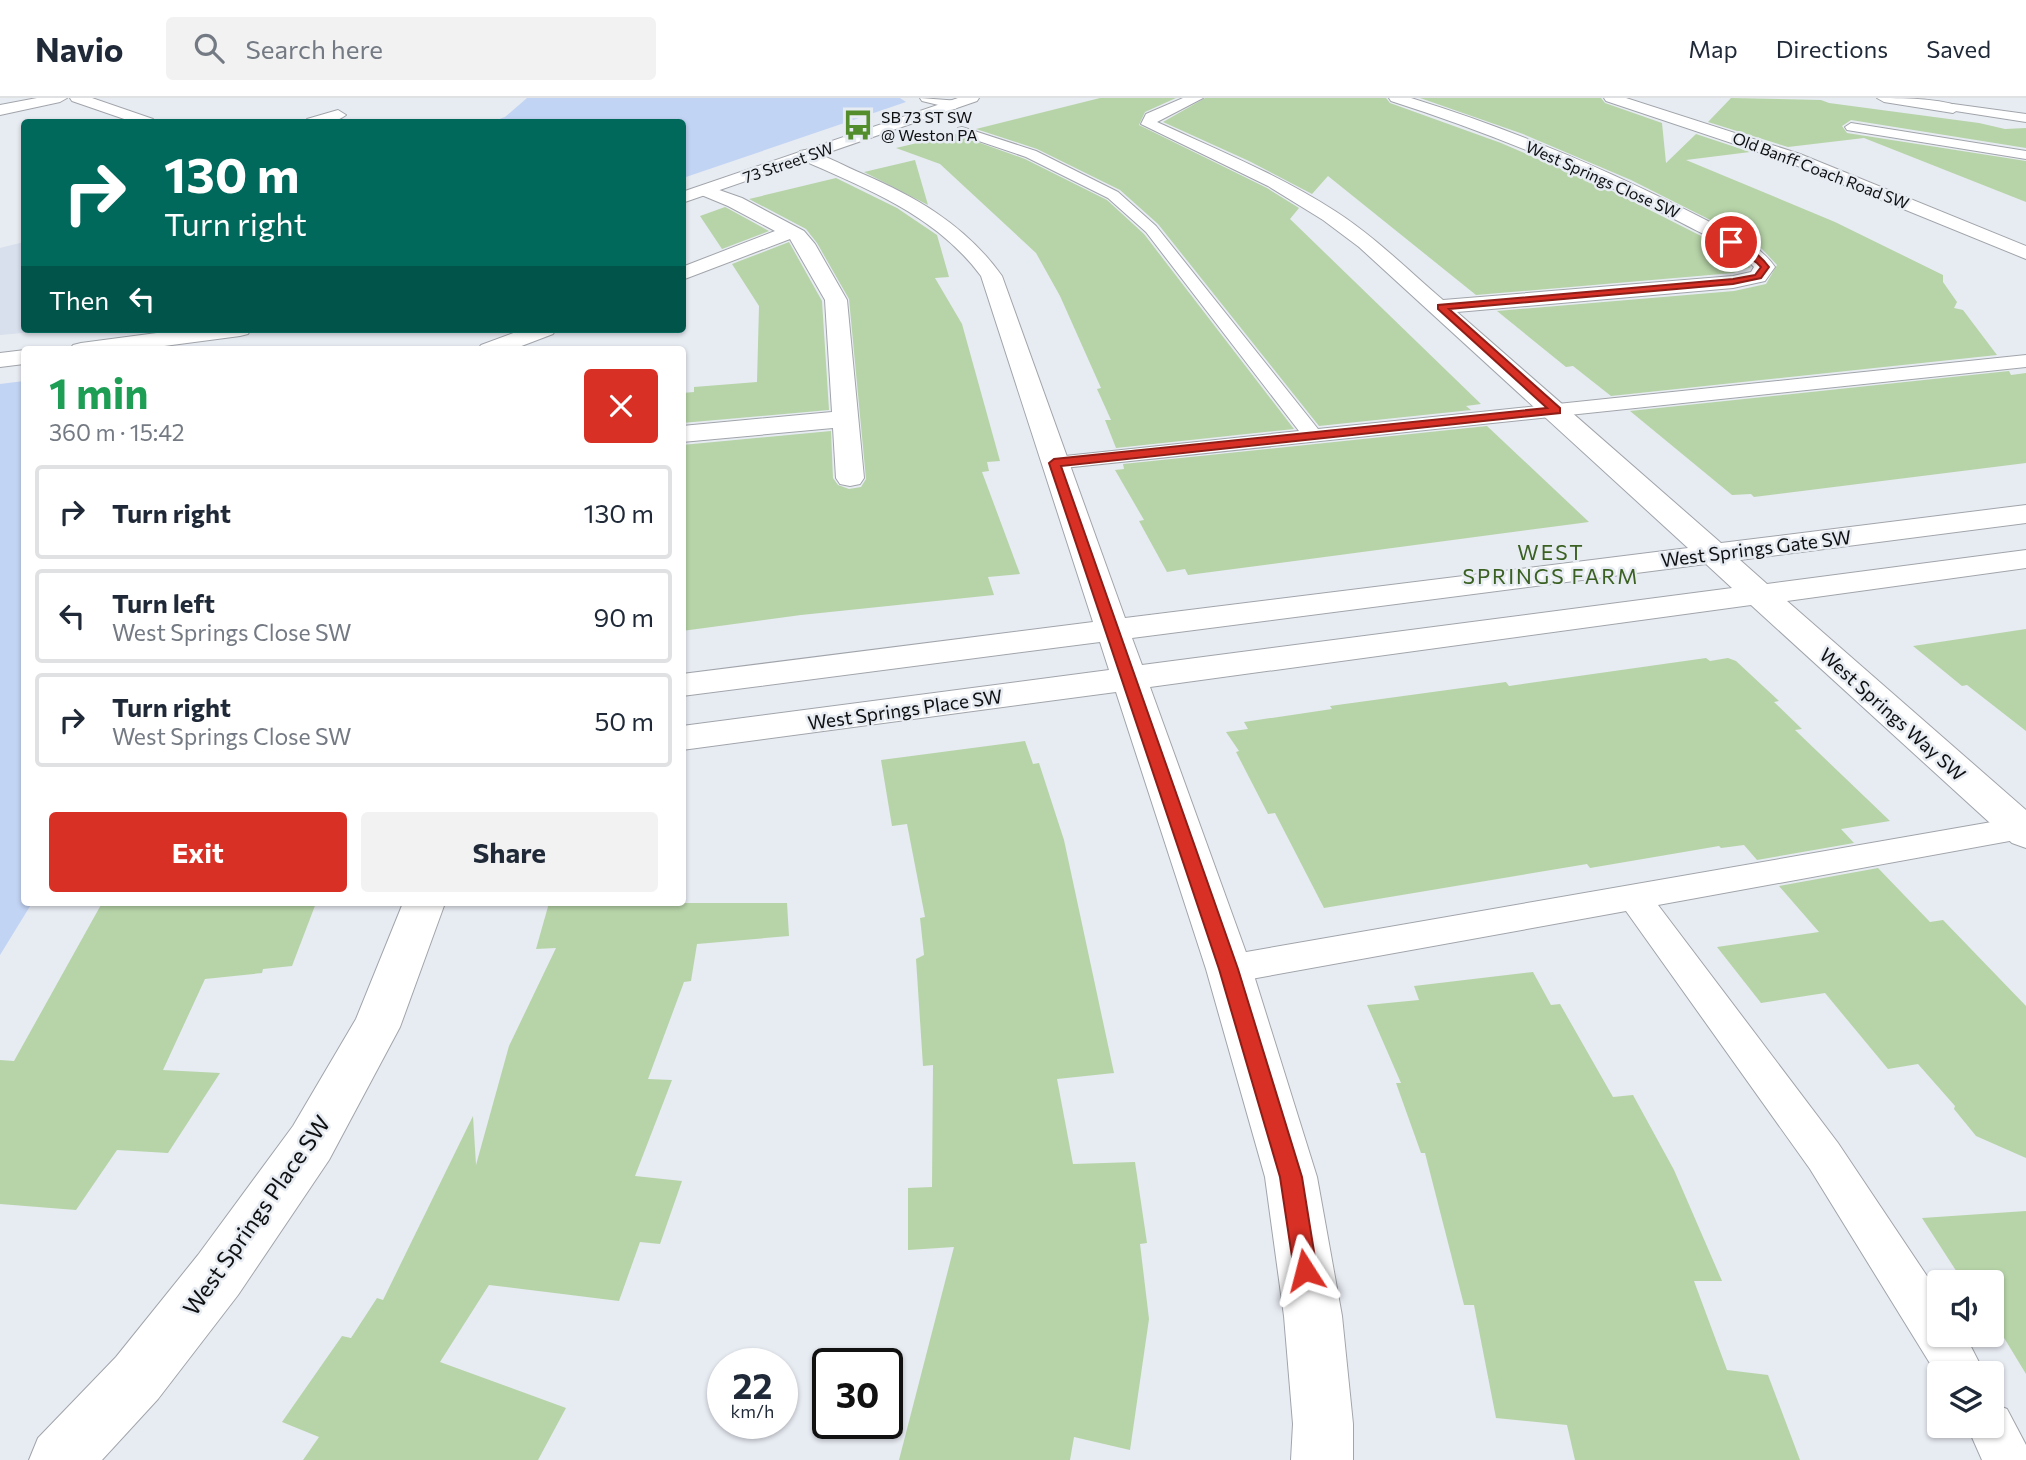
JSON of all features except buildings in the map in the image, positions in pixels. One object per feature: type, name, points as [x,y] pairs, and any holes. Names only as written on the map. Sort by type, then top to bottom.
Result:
[{"type":"street","points":[[0,110],[60,98]]},
{"type":"street","points":[[77,98],[138,119]]},
{"type":"street","points":[[927,98],[955,104]]},
{"type":"street","name":"73 Street SW","points":[[686,197],[972,98]]},
{"type":"street","points":[[1196,98],[1151,117],[1149,124],[1246,167],[1298,195],[1366,243],[1761,594]]},
{"type":"street","name":"West Springs Close SW","points":[[1396,98],[1499,134],[1627,188],[1752,254],[1765,267],[1758,276],[1733,282],[1441,307]]},
{"type":"street","name":"Old Banff Coach Road SW","points":[[1611,98],[1794,158],[2026,253]]},
{"type":"street","name":"Old Banff Coach Road SW","points":[[1662,98],[1738,121]]},
{"type":"street","points":[[1884,98],[1953,108]]},
{"type":"street","points":[[324,119],[338,115]]},
{"type":"street","points":[[806,155],[919,208],[942,223],[975,252],[991,276],[1228,969],[1291,1177],[1312,1316],[1323,1424],[1322,1460]]},
{"type":"street","points":[[705,190],[735,202],[790,232],[805,244],[836,300],[850,478]]},
{"type":"street","points":[[686,272],[790,232]]},
{"type":"street","points":[[111,346],[210,333]]},
{"type":"street","points":[[500,346],[534,333]]},
{"type":"street","points":[[0,360],[21,357]]},
{"type":"street","points":[[686,434],[846,419]]},
{"type":"street","name":"West Springs Gate SW","points":[[1112,630],[2026,514]]},
{"type":"street","points":[[1128,679],[2026,559]]},
{"type":"street","name":"West Springs Way SW","points":[[1761,594],[2024,829]]},
{"type":"street","points":[[686,684],[1112,630]]},
{"type":"street","name":"West Springs Place SW","points":[[686,737],[1128,679]]},
{"type":"street","name":"West Springs Place SW","points":[[60,1460],[137,1378],[218,1275],[311,1143],[376,1027],[423,906]]},
{"type":"lane","points":[[1953,108],[2026,118]]},
{"type":"lane","points":[[1851,127],[2026,155]]},
{"type":"lane","points":[[962,131],[1031,154],[1113,195],[1151,229],[1313,436]]},
{"type":"lane","points":[[1054,463],[2026,361]]},
{"type":"lane","points":[[1228,969],[2024,829]]},
{"type":"lane","points":[[1633,896],[1824,1156],[1927,1316]]},
{"type":"lane","points":[[1996,1438],[2008,1460]]},
{"type":"shaded area","points":[[527,98],[900,98],[906,102],[686,177],[686,119],[499,119]]},
{"type":"shaded area","points":[[21,243],[22,333],[0,335],[0,248]]},
{"type":"shaded area","points":[[21,381],[21,906],[30,906],[0,955],[0,384]]},
{"type":"place","name":"SB 73 ST SW @ Weston PA","points":[[858,125]]},
{"type":"district","name":"WEST SPRINGS FARM","points":[[1551,563]]},
{"type":"route","points":[[1305,1270],[1291,1177],[1228,969],[1054,463],[1556,411],[1441,307],[1733,282],[1758,276],[1763,272],[1765,267],[1760,261],[1731,242]]}]
